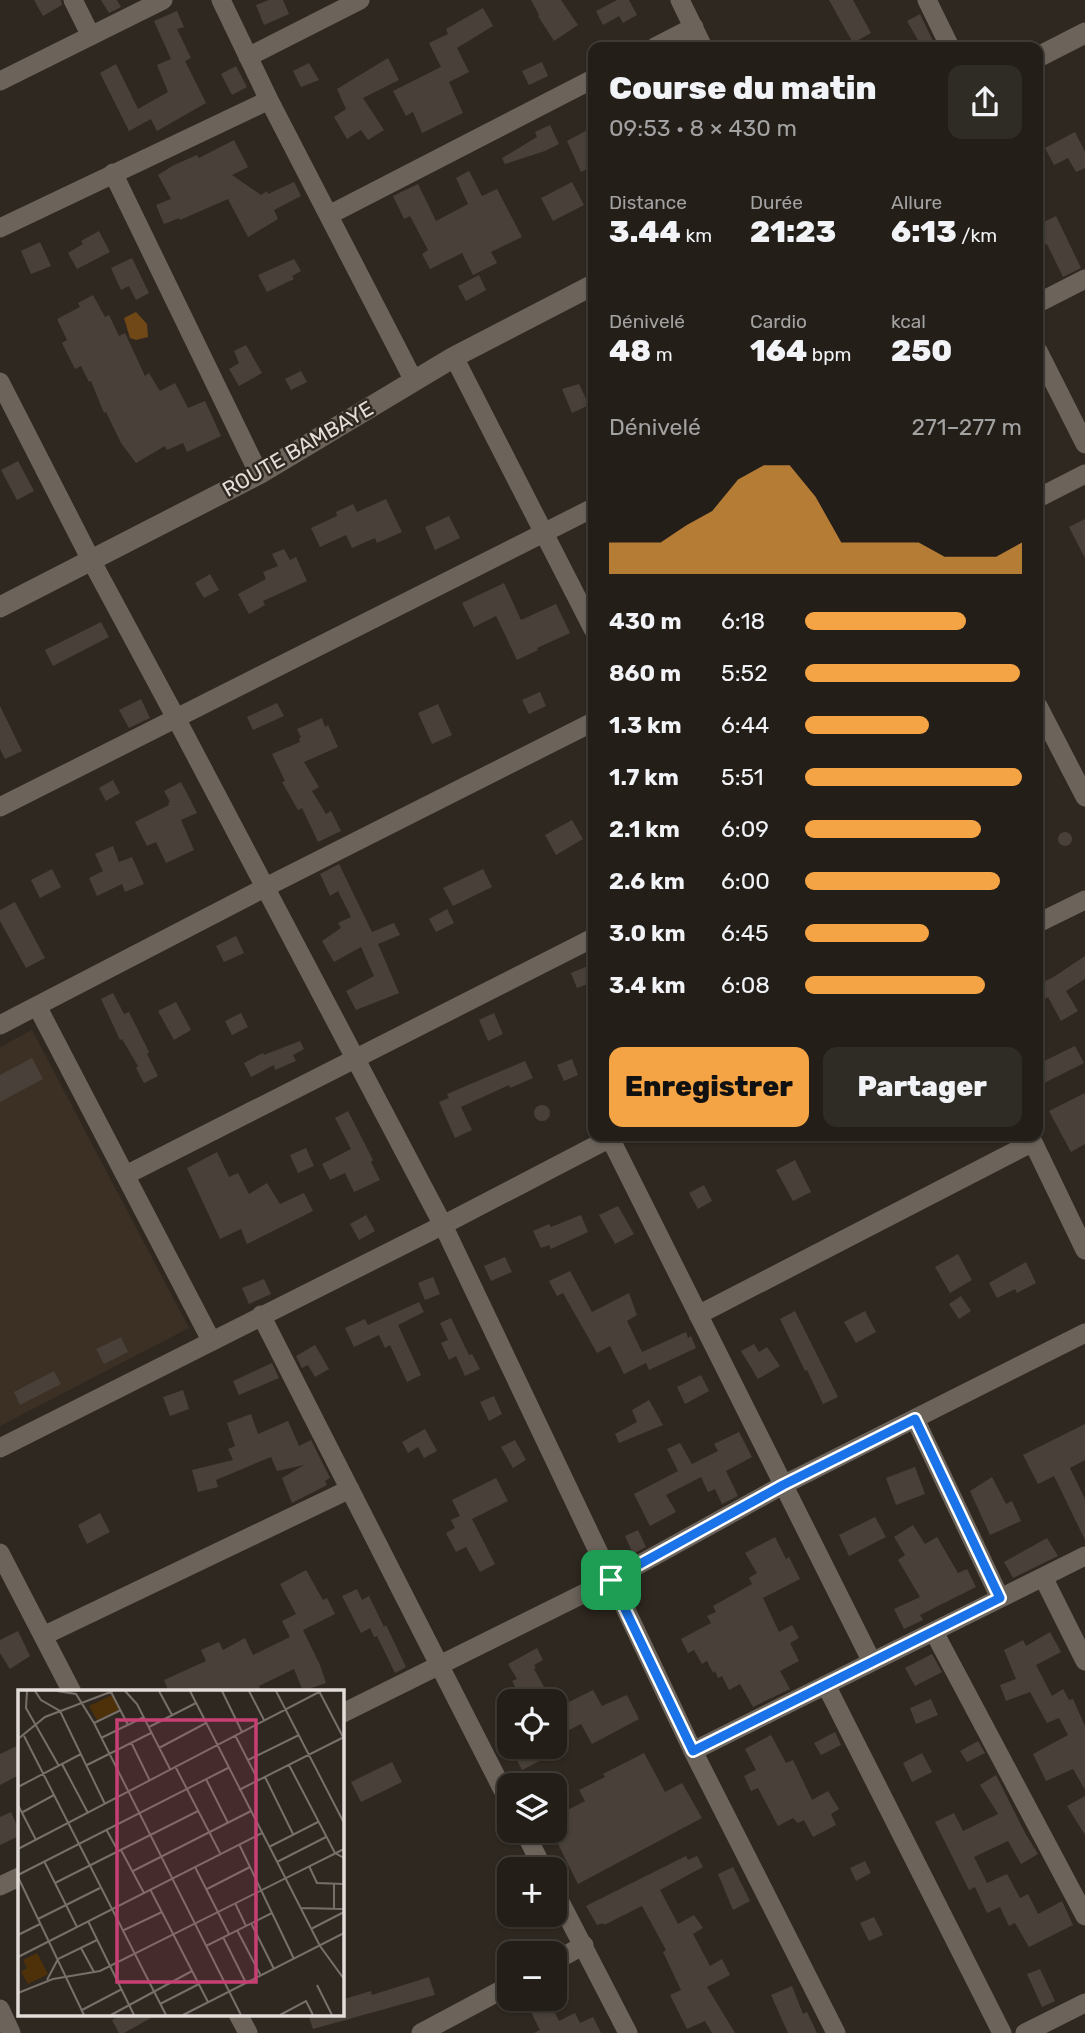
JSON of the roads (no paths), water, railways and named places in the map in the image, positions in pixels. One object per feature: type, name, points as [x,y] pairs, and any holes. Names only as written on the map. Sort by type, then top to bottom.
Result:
[{"type":"street","points":[[73,0],[91,36]]},
{"type":"street","points":[[0,81],[163,0]]},
{"type":"street","points":[[221,0],[269,100],[414,381]]},
{"type":"street","points":[[248,57],[360,0]]},
{"type":"street","points":[[680,0],[701,42]]},
{"type":"street","points":[[927,0],[948,42]]},
{"type":"street","points":[[665,42],[694,27]]},
{"type":"street","points":[[1043,54],[1085,33]]},
{"type":"street","points":[[330,215],[588,82]]},
{"type":"street","points":[[0,228],[269,100]]},
{"type":"street","points":[[113,173],[259,474]]},
{"type":"street","points":[[1043,300],[1085,279]]},
{"type":"street","name":"ROUTE BAMBAYE","points":[[0,607],[259,474],[454,357],[588,288]]},
{"type":"street","points":[[454,357],[588,619]]},
{"type":"street","points":[[1043,361],[1085,444]]},
{"type":"street","points":[[0,382],[91,560],[443,1225],[693,1751],[836,2033]]},
{"type":"street","points":[[1043,495],[1085,474]]},
{"type":"street","points":[[0,807],[588,511]]},
{"type":"street","points":[[1043,717],[1085,797]]},
{"type":"street","points":[[3,1017],[37,1006],[588,725]]},
{"type":"street","points":[[1043,921],[1085,900]]},
{"type":"street","points":[[125,1175],[588,941]]},
{"type":"street","points":[[37,1006],[211,1340]]},
{"type":"street","points":[[0,1448],[604,1141]]},
{"type":"street","points":[[614,1141],[872,1662]]},
{"type":"street","points":[[698,1315],[1028,1141]]},
{"type":"street","points":[[1033,1141],[1085,1250]]},
{"type":"street","points":[[261,1315],[497,1778]]},
{"type":"street","points":[[343,1713],[611,1580],[783,1485],[1085,1333]]},
{"type":"street","points":[[915,1419],[1000,1598]]},
{"type":"street","points":[[43,1636],[350,1489]]},
{"type":"street","points":[[0,1553],[71,1690]]},
{"type":"street","points":[[693,1751],[1085,1556]]},
{"type":"street","points":[[1043,1577],[1085,1661]]},
{"type":"street","points":[[934,1632],[1085,1916]]},
{"type":"street","points":[[826,1685],[1002,2033]]},
{"type":"street","points":[[0,1886],[18,1877]]},
{"type":"street","points":[[567,1914],[628,2033]]},
{"type":"street","points":[[567,1954],[584,1945]]},
{"type":"street","points":[[421,2033],[497,1992]]},
{"type":"street","points":[[1025,2033],[1085,2003]]},
{"type":"street","points":[[0,2009],[11,2033]]},
{"type":"street","points":[[239,2016],[248,2033]]}]
